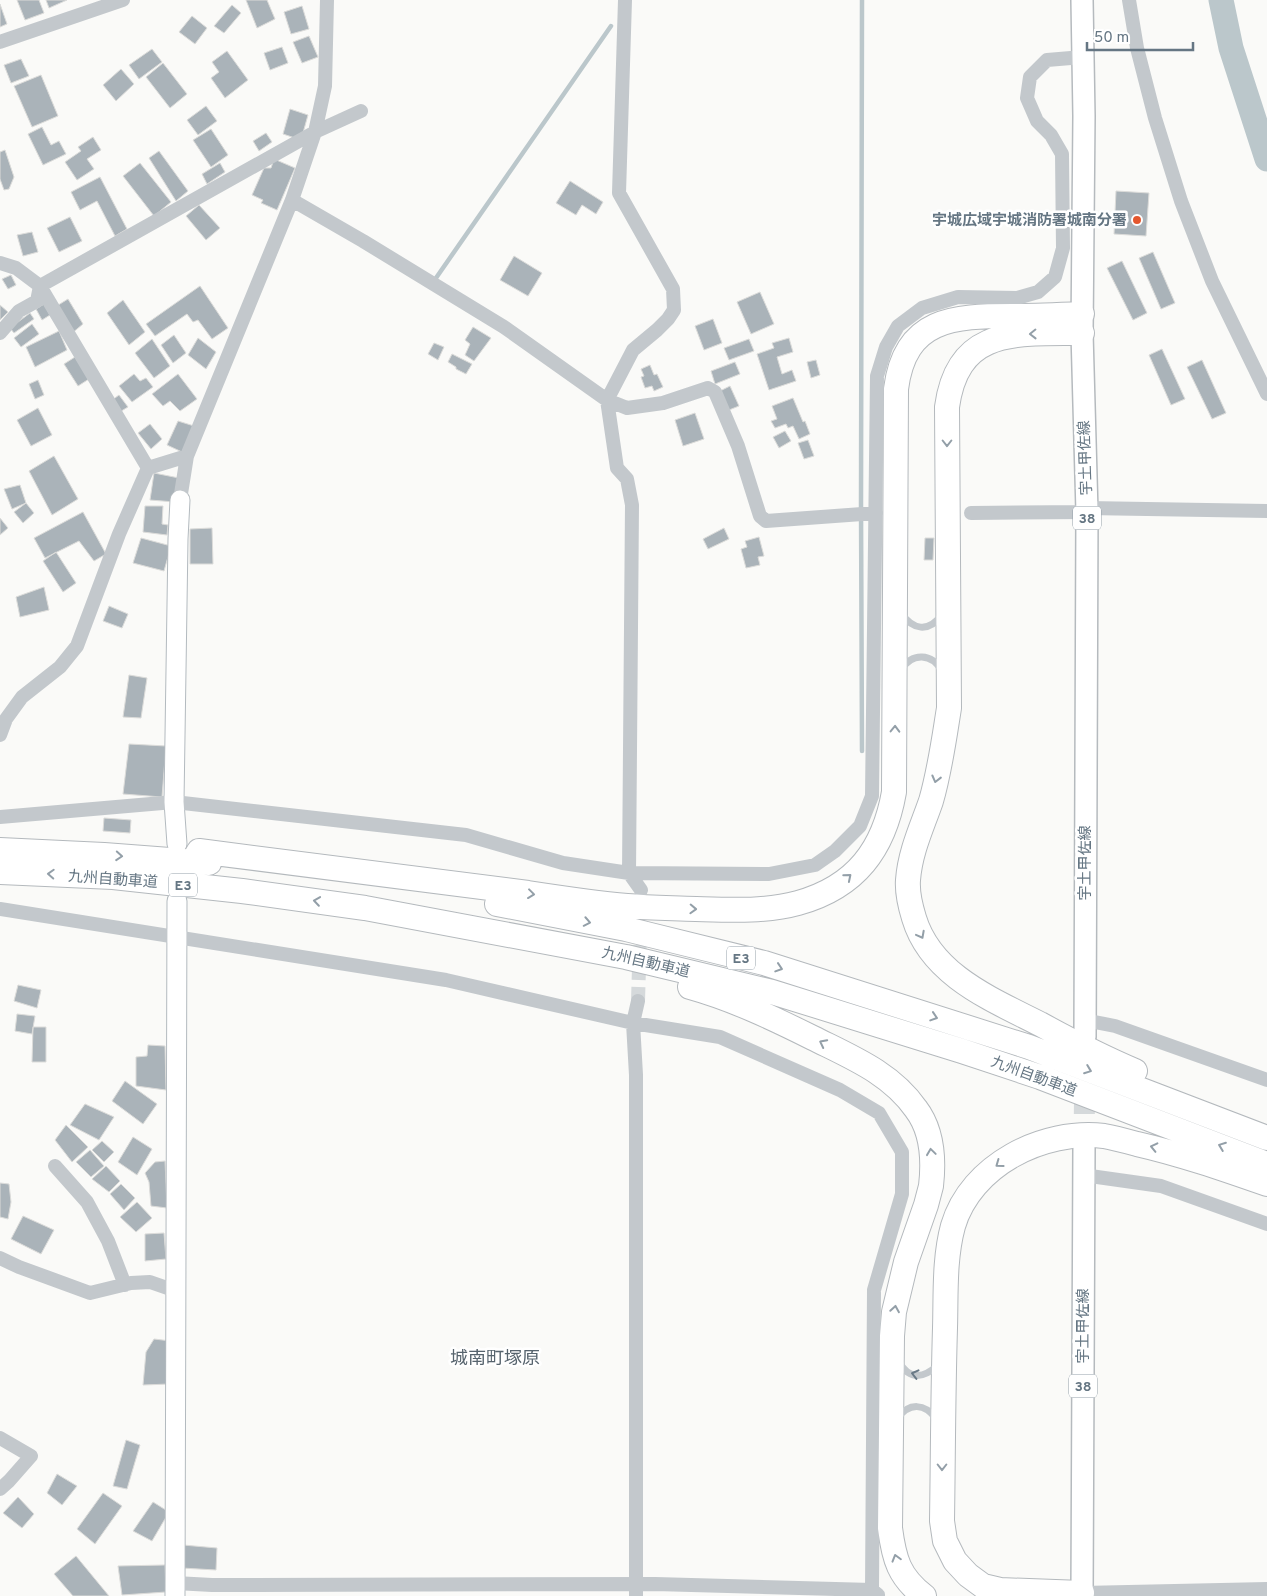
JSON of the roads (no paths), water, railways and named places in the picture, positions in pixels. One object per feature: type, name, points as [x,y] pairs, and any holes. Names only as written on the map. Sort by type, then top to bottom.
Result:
[{"type":"highway","points":[[193,861],[199,851],[627,906],[733,910],[798,903],[842,883],[873,852],[884,832],[894,792],[896,390],[898,371],[904,356],[914,341],[926,332],[955,318],[973,316],[1082,324]]},
{"type":"highway","points":[[1082,324],[1014,334],[978,347],[965,358],[956,372],[950,389],[948,407],[948,708],[942,756],[911,861],[908,882],[909,903],[916,924],[927,945],[950,971],[982,994],[1109,1060],[1267,1126]]},
{"type":"highway","name":"九州自動車道","points":[[0,850],[193,861],[333,879],[506,906],[626,929],[764,964],[1029,1047],[1267,1138]]},
{"type":"highway","name":"九州自動車道","points":[[0,872],[113,877],[242,891],[365,908],[626,957],[772,992],[869,1021],[1040,1077],[1267,1164]]},
{"type":"highway","points":[[365,908],[487,939],[623,968],[699,989],[736,1002],[771,1017],[866,1064],[903,1093],[918,1110],[932,1149],[933,1168],[926,1205],[906,1262],[894,1312],[890,1528],[899,1568],[910,1585],[924,1596]]},
{"type":"highway","points":[[1082,1594],[1000,1590],[983,1586],[968,1575],[955,1561],[946,1542],[942,1521],[944,1356],[948,1250],[954,1225],[963,1204],[976,1185],[992,1169],[1013,1155],[1035,1144],[1078,1135],[1104,1136],[1176,1152],[1267,1184]]},
{"type":"main road","name":"宇土甲佐線","points":[[1082,0],[1084,116],[1082,324],[1087,510],[1085,1028]]},
{"type":"main road","name":"宇土甲佐線","points":[[1082,1594],[1084,1146]]},
{"type":"street","points":[[0,42],[123,0]]},
{"type":"street","points":[[177,844],[174,802],[178,539],[180,500],[187,456],[292,200],[315,132],[325,86],[327,0]]},
{"type":"street","points":[[625,0],[619,193],[673,289],[674,310],[657,330],[632,350],[607,400],[617,468],[627,479],[632,504],[629,872],[641,890]]},
{"type":"street","points":[[1129,0],[1137,48],[1155,118],[1181,201],[1212,281],[1267,394]]},
{"type":"street","points":[[0,817],[174,802],[466,835],[563,863],[629,872],[769,874],[815,865],[835,851],[860,826],[872,796],[877,376],[886,347],[898,326],[922,308],[958,297],[1017,298],[1038,292],[1055,277],[1063,248],[1062,154],[1051,135],[1037,121],[1027,98],[1030,78],[1047,60],[1083,57]]},
{"type":"street","points":[[0,333],[19,311],[37,301],[40,286],[315,132],[361,111]]},
{"type":"street","points":[[292,200],[363,240],[504,327],[607,400],[627,408],[663,404],[708,388],[715,392],[738,446],[760,516],[766,521],[876,513]]},
{"type":"street","points":[[0,263],[16,268],[40,286],[148,468]]},
{"type":"street","points":[[0,735],[6,719],[22,697],[60,667],[77,646],[119,534],[148,468],[187,456]]},
{"type":"street","points":[[971,513],[1087,510],[1267,511]]},
{"type":"street","points":[[0,909],[178,938],[446,980],[633,1022],[720,1038],[840,1090],[879,1113],[902,1152],[902,1194],[874,1290],[875,1593],[212,1585],[175,1589],[178,938],[177,901]]},
{"type":"street","points":[[636,1590],[636,1075],[633,1022],[638,1001]]},
{"type":"street","points":[[1085,1028],[1115,1026],[1267,1080]]},
{"type":"street","points":[[55,1166],[87,1202],[108,1241],[125,1285]]},
{"type":"street","points":[[1084,1175],[1161,1186],[1267,1224]]},
{"type":"street","points":[[0,1258],[19,1267],[90,1293],[125,1285],[150,1282],[176,1291]]},
{"type":"street","points":[[0,1438],[31,1456],[0,1489]]},
{"type":"street","points":[[1082,1594],[1267,1590]]},
{"type":"lane","points":[[895,604],[917,628],[932,624],[947,609]]},
{"type":"lane","points":[[895,681],[904,666],[913,659],[927,656],[940,666],[948,681]]},
{"type":"lane","points":[[892,1347],[900,1364],[906,1371],[915,1376],[924,1376],[938,1365],[944,1356]]},
{"type":"lane","points":[[892,1428],[900,1416],[916,1406],[930,1411],[936,1418],[943,1433]]},
{"type":"waterway","points":[[862,0],[862,751]]},
{"type":"waterway","points":[[1221,0],[1231,48],[1267,159]]},
{"type":"waterway","points":[[436,278],[611,26]]},
{"type":"tunnel","points":[[638,1001],[641,901]]},
{"type":"tunnel","points":[[1084,1146],[1085,1051]]},
{"type":"place","name":"宇城広域宇城消防署城南分署","points":[[1137,220]]},
{"type":"district","name":"城南町塚原","points":[[495,1358]]}]
